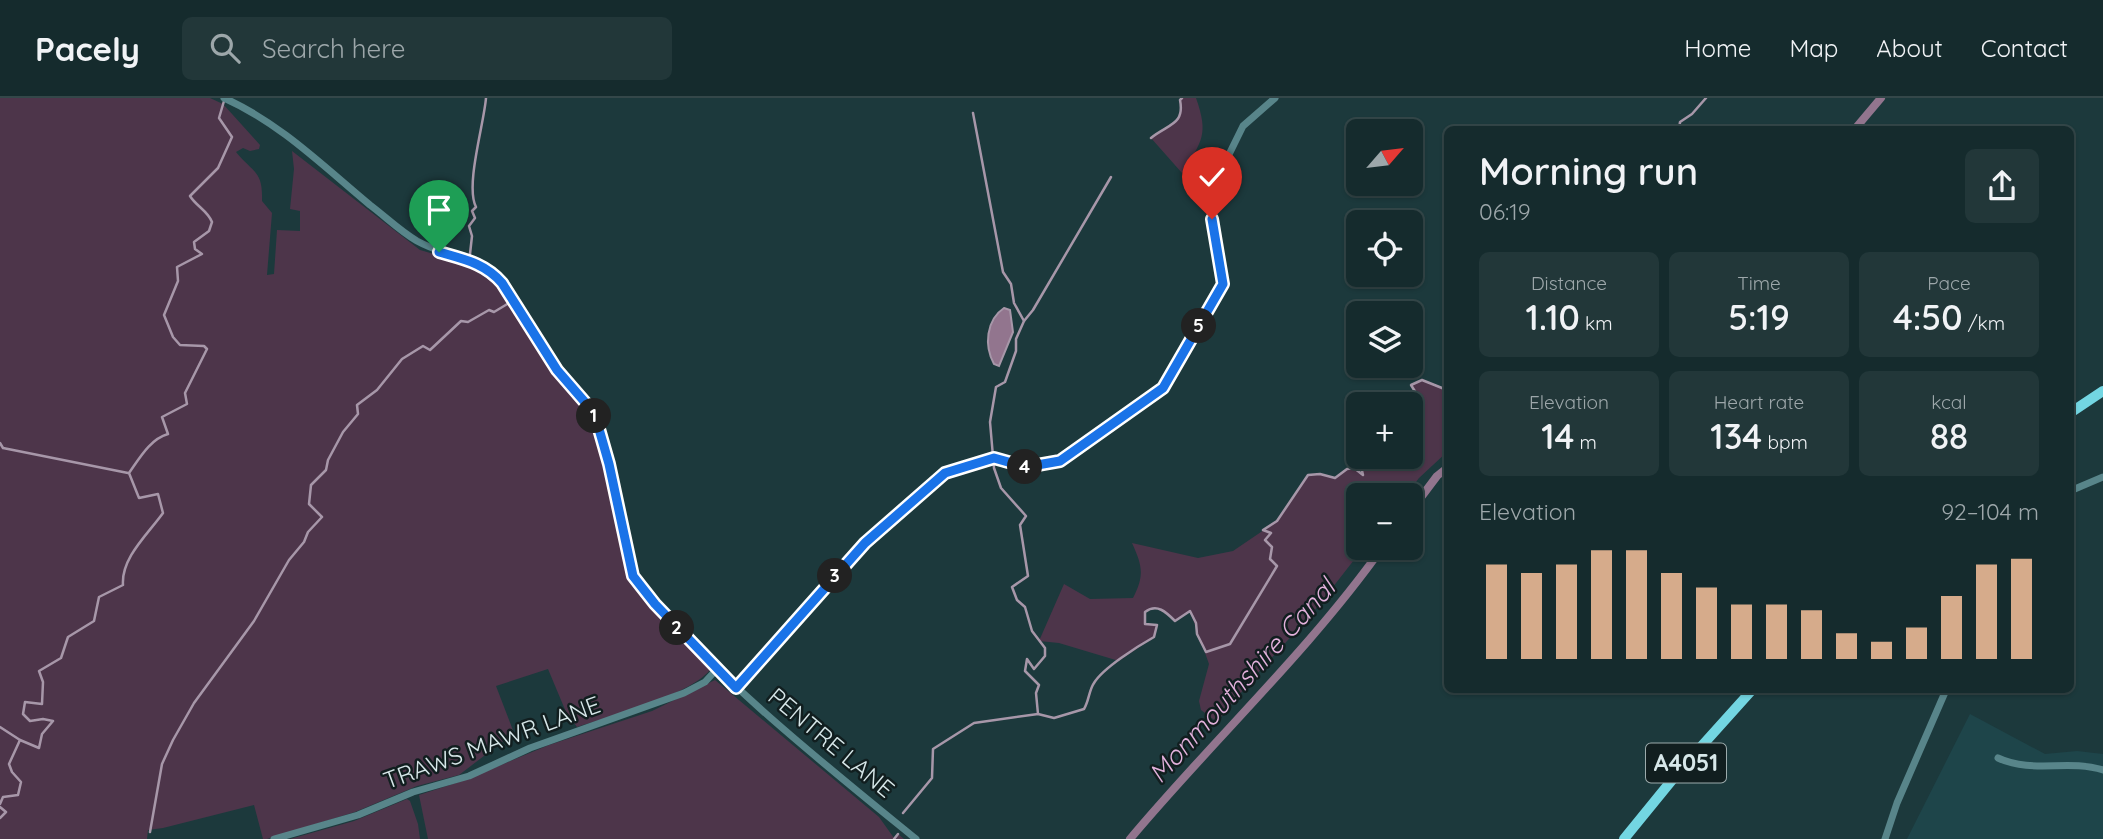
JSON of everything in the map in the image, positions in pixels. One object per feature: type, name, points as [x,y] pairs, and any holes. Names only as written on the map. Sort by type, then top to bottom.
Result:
[{"type":"main road","points":[[2074,410],[2103,391]]},
{"type":"main road","name":"A4051","points":[[1624,839],[1681,769],[1749,693]]},
{"type":"street","name":"PENTRE LANE","points":[[224,98],[264,118],[289,136],[403,232],[439,252],[485,267],[502,283],[557,370],[590,408],[597,422],[609,464],[633,576],[716,670],[805,749],[916,839]]},
{"type":"street","points":[[736,688],[865,543],[945,473],[994,458],[1026,467],[1060,461],[1163,388],[1223,284],[1212,219],[1212,189],[1243,126],[1275,98]]},
{"type":"street","points":[[2074,489],[2103,477]]},
{"type":"street","name":"TRAWS MAWR LANE","points":[[274,839],[358,815],[413,792],[469,776],[530,748],[684,693],[705,682],[716,670]]},
{"type":"street","points":[[1885,839],[1897,803],[1945,693]]},
{"type":"street","points":[[1998,758],[2023,766],[2081,765],[2103,770]]},
{"type":"shaded area","points":[[0,98],[210,98],[223,104],[260,145],[259,149],[250,151],[243,148],[236,152],[259,177],[262,201],[272,213],[267,275],[274,274],[277,230],[300,231],[300,211],[290,209],[294,169],[292,151],[420,250],[472,265],[487,275],[502,289],[592,425],[602,448],[629,574],[636,589],[710,670],[667,697],[577,727],[566,712],[548,669],[496,686],[514,733],[459,775],[417,786],[355,812],[267,839],[263,839],[254,805],[148,830],[147,839],[0,839]]},
{"type":"shaded area","points":[[1182,98],[1196,98],[1203,130],[1199,145],[1182,173],[1151,138],[1178,119]]},
{"type":"shaded area","points":[[1004,308],[1010,310],[1013,332],[999,366],[994,364],[991,357],[988,334],[993,319]]},
{"type":"shaded area","points":[[1422,380],[1444,389],[1444,455],[1415,483],[1346,483],[1346,560],[1354,560],[1311,615],[1217,722],[1201,710],[1199,701],[1209,664],[1190,611],[1175,621],[1165,612],[1149,609],[1145,612],[1145,623],[1157,625],[1154,637],[1119,661],[1059,643],[1039,641],[1064,584],[1090,599],[1133,598],[1141,570],[1132,543],[1198,558],[1233,551],[1277,521],[1308,475],[1320,474],[1335,478],[1347,469],[1356,469],[1363,474],[1362,469],[1423,469],[1423,392],[1415,392],[1411,385]]},
{"type":"shaded area","points":[[715,680],[879,817],[894,838],[898,834],[904,839],[428,839],[419,795],[465,780],[549,745],[652,711]]},
{"type":"shaded area","points":[[1970,714],[2045,754],[2077,751],[2103,754],[2103,839],[1907,839]]},
{"type":"shaded area","points":[[407,799],[418,824],[420,839],[290,839],[354,821]]},
{"type":"waterway","points":[[470,254],[472,236],[469,226],[475,218],[472,211],[476,207],[473,197],[474,170],[486,98]]},
{"type":"waterway","points":[[1151,138],[1178,119],[1182,98]]},
{"type":"waterway","points":[[1680,126],[1680,122],[1692,114],[1706,98]]},
{"type":"waterway","name":"Monmouthshire Canal","points":[[1857,126],[1881,98]]},
{"type":"waterway","points":[[0,804],[3,797],[18,795],[21,782],[9,764],[20,740],[39,748],[42,734],[53,721],[30,721],[23,714],[25,702],[42,704],[43,682],[39,671],[61,658],[68,637],[94,621],[99,597],[123,585],[126,565],[163,513],[158,494],[139,498],[129,473],[150,445],[168,434],[162,417],[187,404],[185,393],[207,349],[204,346],[180,345],[173,337],[164,315],[178,281],[177,267],[202,254],[195,249],[194,242],[209,231],[212,222],[190,196],[218,168],[232,137],[219,118],[224,101]]},
{"type":"waterway","points":[[973,113],[1003,272],[1011,284],[1014,303],[1024,321]]},
{"type":"waterway","points":[[903,813],[932,778],[933,749],[974,723],[1038,714],[1036,693],[1039,685],[1025,671],[1027,659],[1034,669],[1045,656],[1045,648],[1032,631],[1025,607],[1017,600],[1012,587],[1028,576],[1020,525],[1026,516],[1001,488],[994,468],[990,422],[996,387],[1005,382],[1016,351],[1016,339],[1024,321],[1111,177]]},
{"type":"waterway","points":[[150,832],[162,764],[173,740],[194,703],[254,621],[289,560],[322,517],[309,504],[311,485],[326,470],[328,460],[343,432],[358,414],[357,405],[377,390],[402,359],[423,346],[430,350],[461,321],[468,322],[509,303],[502,289],[478,269]]},
{"type":"waterway","points":[[1415,392],[1411,385],[1422,380],[1444,389]]},
{"type":"waterway","points":[[0,443],[3,448],[128,473]]},
{"type":"waterway","points":[[1038,714],[1054,718],[1084,709],[1092,686],[1099,677],[1121,658],[1154,637],[1157,625],[1145,624],[1145,612],[1149,609],[1161,610],[1175,621],[1190,611],[1206,652],[1230,644],[1277,566],[1270,559],[1272,547],[1265,540],[1271,533],[1263,530],[1277,521],[1308,475],[1320,474],[1335,478],[1347,469]]},
{"type":"waterway","points":[[1355,469],[1363,475],[1362,469]]},
{"type":"waterway","name":"Monmouthshire Canal","points":[[1423,495],[1444,470]]},
{"type":"waterway","name":"Monmouthshire Canal","points":[[1130,839],[1323,624],[1373,560]]},
{"type":"waterway","points":[[0,727],[20,740]]},
{"type":"waterway","points":[[0,807],[6,812],[0,818]]},
{"type":"waterway","points":[[894,839],[898,834]]},
{"type":"route","points":[[439,252],[477,263],[494,274],[557,370],[590,408],[597,422],[609,464],[633,576],[655,604],[736,688],[865,543],[945,473],[994,458],[1026,467],[1060,461],[1163,388],[1223,284],[1212,219]]}]
